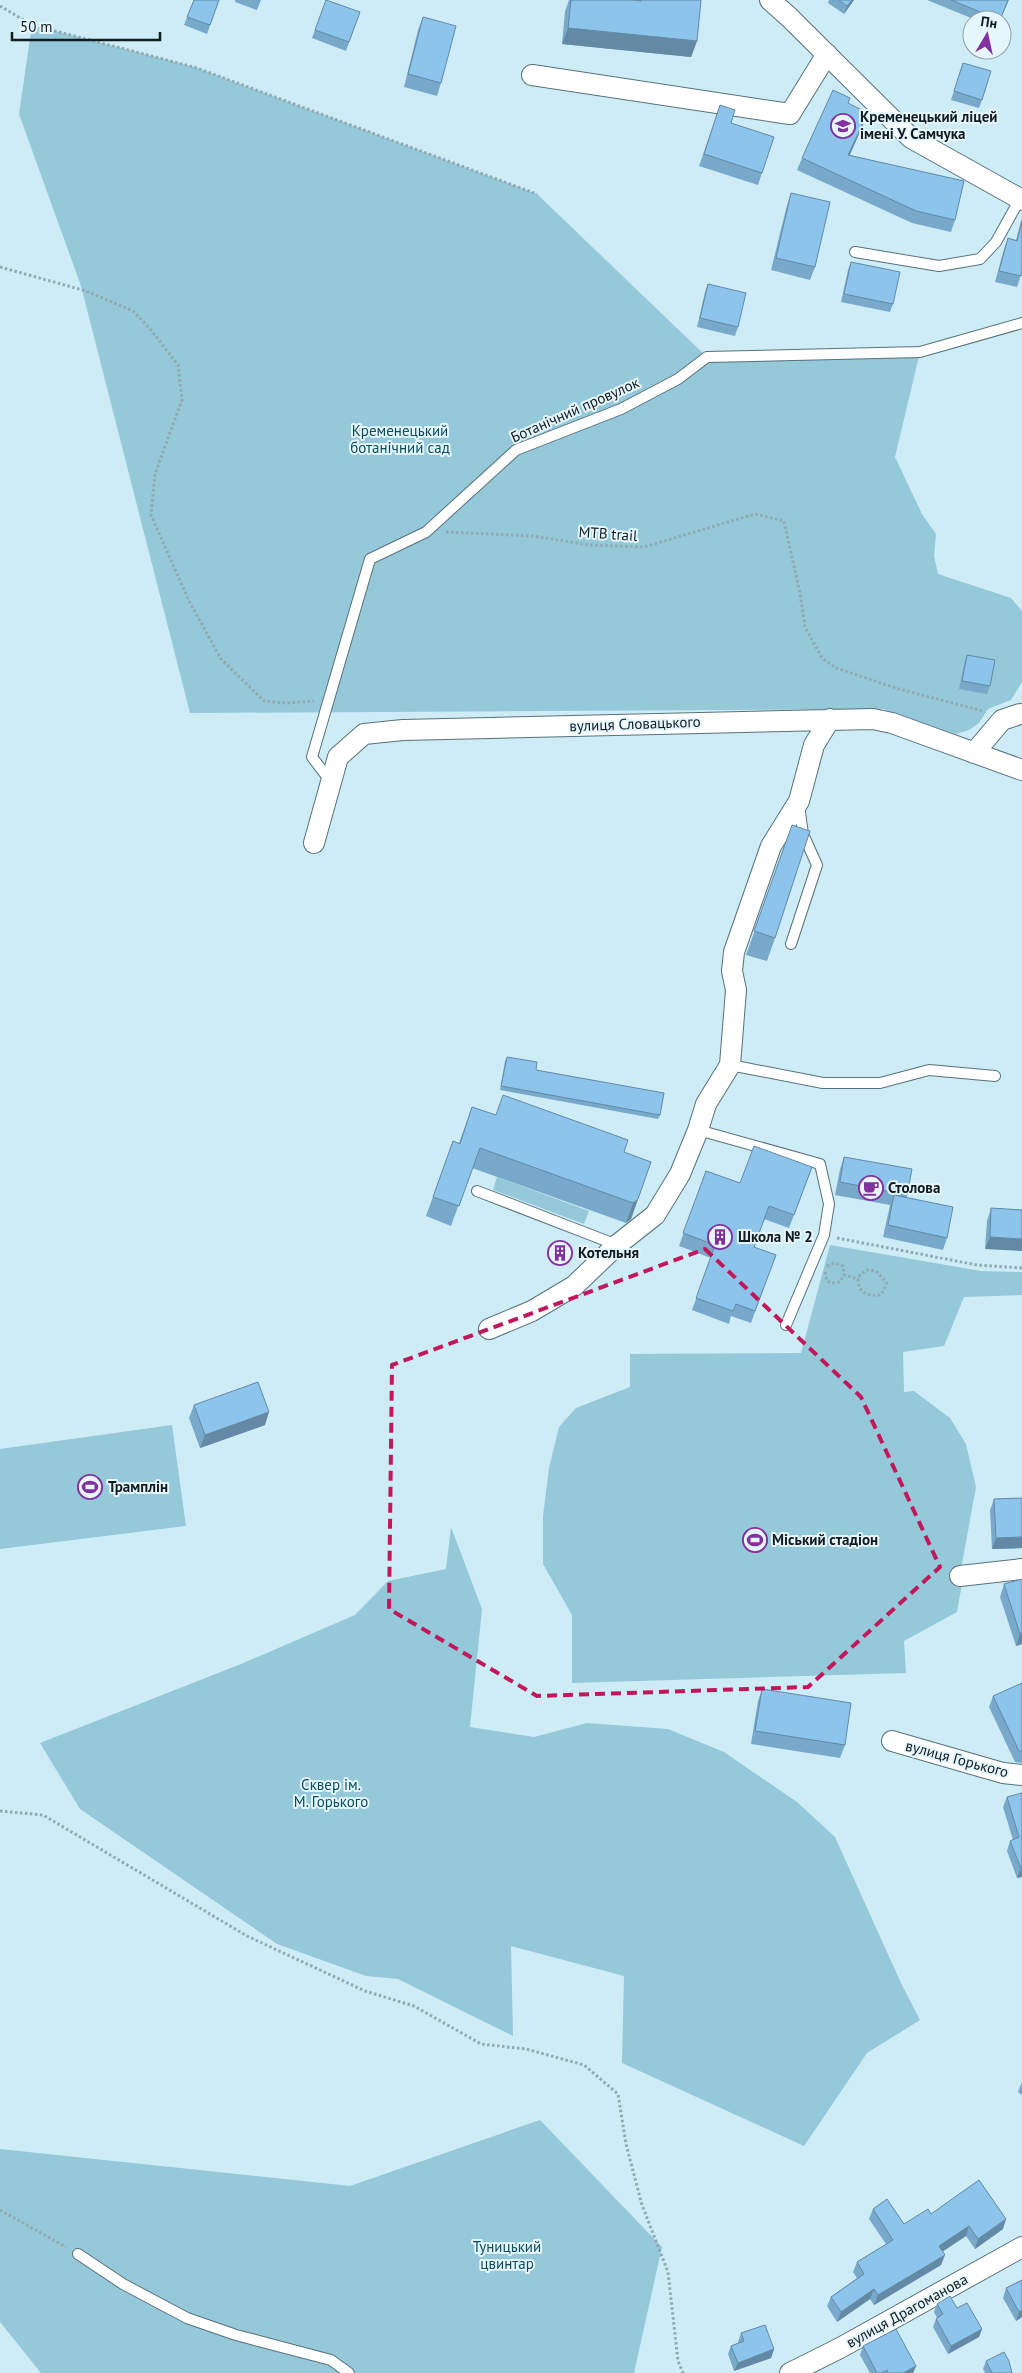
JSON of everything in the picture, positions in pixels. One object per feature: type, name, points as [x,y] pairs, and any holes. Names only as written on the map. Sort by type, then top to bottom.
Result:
[{"type":"street","points":[[770,0],[911,138],[1021,198]]},
{"type":"street","points":[[532,75],[790,114],[827,54]]},
{"type":"street","points":[[974,753],[1002,720],[1020,714]]},
{"type":"street","points":[[489,1329],[532,1311],[574,1286],[616,1245],[655,1215],[680,1174],[698,1130],[706,1104],[730,1065],[736,990],[732,971],[734,952],[771,846],[799,801],[814,745],[830,719]]},
{"type":"street","name":"вулиця Словацького","points":[[314,843],[338,757],[364,734],[402,730],[873,719],[892,723],[1022,770]]},
{"type":"street","points":[[960,1576],[1022,1569]]},
{"type":"street","name":"вулиця Горького","points":[[892,1741],[1003,1773],[1022,1775]]},
{"type":"street","name":"вулиця Драгоманова","points":[[790,2373],[840,2348],[1022,2247]]},
{"type":"lane","points":[[855,252],[939,266],[980,259],[996,242],[1021,198]]},
{"type":"lane","name":"Ботанічний провулок","points":[[331,782],[312,757],[370,559],[426,532],[516,450],[621,409],[678,378],[707,357],[920,352],[1022,324]]},
{"type":"lane","points":[[791,944],[817,865],[803,834],[799,801]]},
{"type":"lane","points":[[730,1065],[823,1083],[880,1083],[929,1070],[995,1076]]},
{"type":"lane","points":[[698,1130],[820,1164],[829,1204],[824,1235],[786,1325]]},
{"type":"lane","points":[[477,1191],[616,1245]]},
{"type":"lane","points":[[78,2254],[123,2284],[187,2318],[236,2335],[330,2360],[349,2373]]},
{"type":"path","points":[[0,6],[32,25],[194,67],[537,194]]},
{"type":"path","points":[[0,267],[86,291],[133,311],[151,330],[178,365],[182,400],[155,474],[151,515],[189,601],[221,659],[264,701],[286,703],[319,700],[334,684]]},
{"type":"path","name":"MTB trail","points":[[426,532],[533,536],[588,546],[644,547],[754,514],[784,521],[806,627],[822,658],[836,668],[899,689],[981,711],[988,710]]},
{"type":"path","points":[[824,1235],[977,1265],[1022,1268]]},
{"type":"path","points":[[834,1263],[843,1266],[844,1275],[840,1282],[832,1283],[827,1281],[825,1272],[827,1266],[834,1263]]},
{"type":"path","points":[[810,1267],[825,1272]]},
{"type":"path","points":[[867,1270],[876,1271],[887,1283],[881,1295],[871,1296],[865,1295],[859,1288],[858,1279],[867,1270]]},
{"type":"path","points":[[844,1275],[858,1279]]},
{"type":"path","points":[[0,1812],[43,1815],[246,1936],[365,1991],[414,2006],[481,2044],[526,2049],[584,2065],[618,2094],[626,2144],[642,2205],[668,2272],[678,2361],[683,2373]]},
{"type":"path","points":[[0,2210],[78,2254]]},
{"type":"highlighted area","points":[[705,1249],[861,1397],[940,1567],[808,1687],[537,1696],[389,1609],[392,1365]]},
{"type":"green space","name":"Кременецький ботанічний сад","points":[[32,25],[194,67],[537,194],[707,357],[920,352],[895,457],[922,514],[936,534],[934,556],[938,574],[1011,598],[1022,611],[1022,682],[1011,700],[988,709],[979,723],[969,730],[956,734],[883,709],[190,713],[81,286],[19,114]]},
{"type":"green space","points":[[497,1177],[589,1211],[584,1224],[493,1190]]},
{"type":"green space","name":"Міський стадіон","points":[[830,1245],[981,1271],[1022,1272],[1022,1295],[964,1297],[944,1346],[903,1352],[904,1392],[914,1391],[950,1418],[966,1444],[976,1487],[960,1575],[961,1589],[957,1612],[904,1641],[906,1673],[572,1683],[572,1615],[543,1564],[543,1516],[549,1468],[559,1427],[576,1408],[630,1387],[630,1354],[801,1353]]},
{"type":"green space","name":"Трамплін","points":[[172,1425],[186,1526],[0,1549],[0,1449]]},
{"type":"green space","name":"Сквер ім. М. Горького","points":[[451,1527],[482,1609],[470,1727],[534,1737],[587,1723],[668,1729],[724,1752],[797,1802],[835,1837],[901,1983],[920,2020],[867,2053],[804,2146],[622,2063],[624,1976],[511,1946],[513,2036],[398,1979],[366,1976],[277,1944],[80,1809],[40,1743],[241,1664],[355,1615],[388,1581],[446,1569]]},
{"type":"green space","name":"Туницький цвинтар","points":[[540,2120],[662,2247],[634,2373],[41,2373],[0,2322],[0,2149],[350,2186]]},
{"type":"building","points":[[194,0],[219,0],[210,25],[187,17]]},
{"type":"building","points":[[326,0],[360,12],[349,42],[315,30]]},
{"type":"building","points":[[571,0],[701,0],[697,41],[568,28]]},
{"type":"building","points":[[839,0],[852,0],[847,6]]},
{"type":"building","points":[[951,0],[1008,0],[1004,10],[976,10]]},
{"type":"building","points":[[423,17],[456,26],[441,83],[408,74]]},
{"type":"building","points":[[963,63],[991,71],[982,100],[954,91]]},
{"type":"building","points":[[833,90],[850,98],[848,103],[868,113],[848,155],[964,181],[955,220],[916,211],[802,158]]},
{"type":"building","points":[[720,105],[735,110],[731,123],[774,137],[762,173],[704,154]]},
{"type":"building","points":[[791,193],[830,202],[815,267],[776,258]]},
{"type":"building","points":[[1022,222],[1021,276],[999,271],[1008,238],[1017,241]]},
{"type":"building","points":[[851,262],[900,272],[893,304],[844,294]]},
{"type":"building","points":[[708,284],[746,293],[738,327],[700,318]]},
{"type":"building","points":[[967,655],[995,660],[990,686],[962,681]]},
{"type":"building","points":[[792,825],[810,831],[775,938],[754,931]]},
{"type":"building","points":[[507,1057],[537,1062],[536,1070],[664,1093],[660,1115],[501,1086]]},
{"type":"building","points":[[503,1095],[628,1140],[624,1152],[651,1162],[638,1199],[633,1203],[480,1148],[459,1206],[433,1197],[453,1141],[460,1144],[472,1107],[496,1115]]},
{"type":"building","name":"Школа № 2","points":[[754,1146],[812,1167],[794,1215],[769,1206],[754,1247],[776,1255],[755,1311],[736,1304],[733,1311],[696,1298],[715,1245],[683,1233],[706,1171],[740,1183]]},
{"type":"building","points":[[844,1157],[912,1169],[907,1195],[840,1182]]},
{"type":"building","points":[[894,1195],[953,1207],[947,1238],[888,1225]]},
{"type":"building","points":[[991,1208],[1022,1210],[1022,1239],[990,1237]]},
{"type":"building","points":[[258,1382],[269,1412],[205,1435],[194,1405]]},
{"type":"building","points":[[1022,1498],[1022,1537],[996,1538],[994,1499]]},
{"type":"building","points":[[1022,1579],[1022,1633],[1020,1634],[1004,1584]]},
{"type":"building","points":[[1022,1683],[1022,1752],[1019,1751],[993,1696]]},
{"type":"building","points":[[762,1689],[851,1703],[845,1745],[755,1731]]},
{"type":"building","points":[[1022,1793],[1021,1868],[1010,1841],[1019,1837],[1007,1797]]},
{"type":"building","points":[[979,2180],[1006,2219],[978,2239],[969,2226],[939,2246],[945,2255],[878,2295],[874,2289],[841,2312],[831,2297],[864,2274],[857,2262],[893,2240],[873,2209],[887,2199],[904,2224],[928,2209],[931,2214]]},
{"type":"building","points":[[1022,2280],[1022,2310],[1019,2312],[1006,2288]]},
{"type":"building","points":[[950,2296],[957,2308],[967,2303],[982,2329],[951,2346],[936,2319],[943,2314],[937,2304]]},
{"type":"building","points":[[765,2325],[774,2349],[738,2363],[731,2346],[744,2341],[741,2333]]},
{"type":"building","points":[[896,2329],[916,2366],[903,2373],[888,2373],[887,2370],[877,2373],[863,2346]]},
{"type":"building","points":[[1004,2352],[1012,2373],[992,2373],[986,2361]]},
{"type":"place","name":"Кременецький ліцей імені У. Самчука","points":[[843,126]]},
{"type":"place","name":"Столова","points":[[871,1188]]},
{"type":"place","name":"Школа № 2","points":[[720,1237]]},
{"type":"place","name":"Котельня","points":[[560,1253]]},
{"type":"place","name":"Трамплін","points":[[90,1487]]},
{"type":"place","name":"Міський стадіон","points":[[755,1540]]}]
